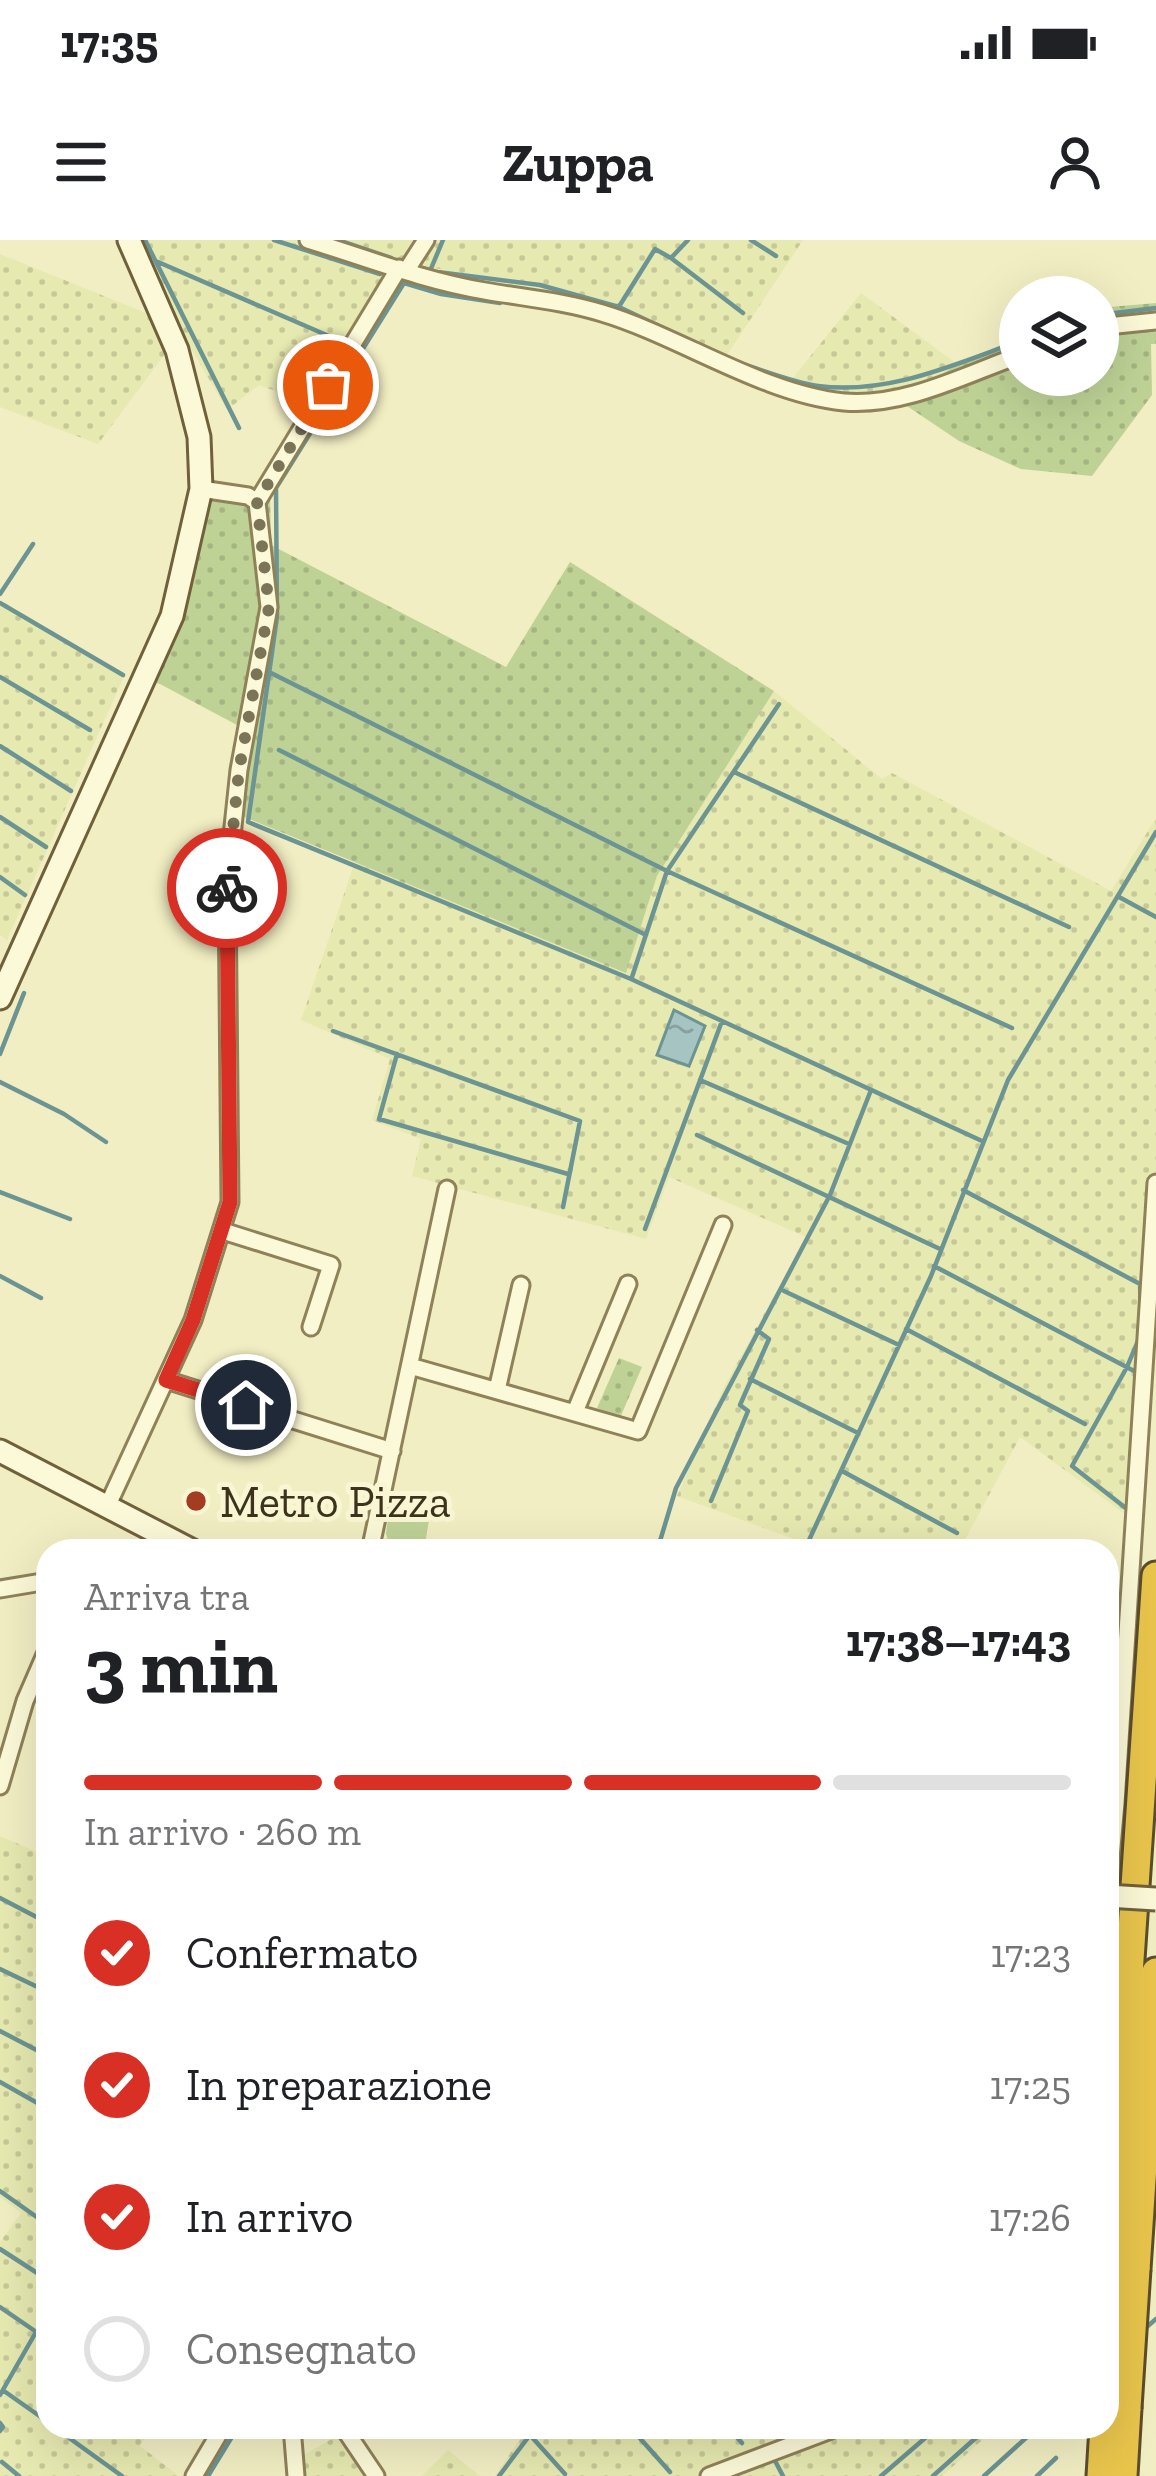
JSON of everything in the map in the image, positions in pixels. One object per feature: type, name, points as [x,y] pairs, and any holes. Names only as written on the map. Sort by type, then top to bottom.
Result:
[{"type":"highway","points":[[1119,2337],[1135,2274],[1120,2108],[1156,1576]]},
{"type":"highway","points":[[1123,2476],[1156,1972]]},
{"type":"highway","points":[[1101,2476],[1104,2439]]},
{"type":"main road","points":[[0,998],[172,616],[201,489],[200,437],[177,350],[130,240]]},
{"type":"main road","points":[[0,1451],[167,1539]]},
{"type":"main road","points":[[1119,1899],[1156,1899]]},
{"type":"street","points":[[308,240],[484,291],[544,297],[608,314],[813,396],[842,401],[894,399],[999,362]]},
{"type":"street","points":[[107,1507],[193,1320],[230,1202],[227,883],[239,770],[269,607],[257,502],[402,270],[426,240]]},
{"type":"street","points":[[1119,325],[1156,321]]},
{"type":"street","points":[[201,489],[248,496],[257,502]]},
{"type":"street","points":[[1119,1704],[1156,1183]]},
{"type":"street","points":[[373,1539],[446,1189]]},
{"type":"street","points":[[410,1366],[638,1430],[722,1225]]},
{"type":"street","points":[[223,1231],[331,1265],[311,1327]]},
{"type":"street","points":[[496,1390],[521,1285]]},
{"type":"street","points":[[574,1412],[628,1285]]},
{"type":"street","points":[[166,1380],[392,1450]]},
{"type":"street","points":[[0,1588],[36,1583]]},
{"type":"street","points":[[0,1786],[36,1676]]},
{"type":"street","points":[[194,2476],[216,2439]]},
{"type":"street","points":[[293,2439],[296,2476]]},
{"type":"street","points":[[351,2439],[376,2476]]},
{"type":"street","points":[[709,2476],[807,2439]]},
{"type":"green space","points":[[139,240],[803,240],[727,355],[613,310],[536,287],[402,262],[320,407],[259,385],[227,410],[186,340]]},
{"type":"green space","points":[[0,254],[146,313],[165,354],[98,444],[0,407]]},
{"type":"green space","points":[[861,293],[957,364],[901,402],[781,393]]},
{"type":"green space","points":[[1156,303],[1152,395],[1092,476],[1021,469],[959,441],[901,402],[957,364],[999,347],[999,396],[1119,396],[1119,306]]},
{"type":"green space","points":[[216,484],[270,488],[271,545],[506,667],[570,562],[774,691],[657,876],[626,973],[242,816],[252,733],[160,684],[136,678]]},
{"type":"green space","points":[[0,600],[125,674],[7,940],[0,935]]},
{"type":"green space","points":[[774,691],[882,779],[892,773],[1111,891],[1156,818],[1156,1320],[1141,1526],[1020,1437],[965,1539],[794,1539],[677,1496],[723,1389],[806,1237],[669,1177],[646,1239],[412,1176],[421,1139],[372,1120],[390,1059],[301,1020],[355,862],[626,972],[657,876]]},
{"type":"green space","points":[[619,1358],[642,1367],[620,1418],[597,1408]]},
{"type":"green space","points":[[391,1499],[431,1507],[426,1539],[388,1539]]},
{"type":"green space","points":[[0,1836],[36,1852],[36,2439],[144,2439],[140,2446],[179,2476],[0,2476],[0,2242],[21,2213],[0,2197]]},
{"type":"green space","points":[[339,2439],[363,2476],[302,2476],[300,2457]]},
{"type":"green space","points":[[520,2439],[984,2439],[942,2476],[495,2476]]},
{"type":"green space","points":[[448,2450],[480,2476],[422,2476]]},
{"type":"water","points":[[674,1010],[705,1026],[689,1066],[657,1055]]},
{"type":"waterway","points":[[145,240],[239,428]]},
{"type":"waterway","points":[[274,240],[380,274]]},
{"type":"waterway","points":[[338,240],[391,258]]},
{"type":"waterway","points":[[443,240],[430,271],[540,285],[619,307],[693,342]]},
{"type":"waterway","points":[[620,305],[655,249],[671,258],[688,240]]},
{"type":"waterway","points":[[751,240],[776,256]]},
{"type":"waterway","points":[[671,258],[743,313]]},
{"type":"waterway","points":[[158,262],[345,343]]},
{"type":"waterway","points":[[500,303],[404,283],[276,488],[277,617],[248,822],[631,979],[982,1141]]},
{"type":"waterway","points":[[1119,312],[1156,308]]},
{"type":"waterway","points":[[736,362],[787,379],[844,388],[921,376],[999,348]]},
{"type":"waterway","points":[[0,594],[33,544]]},
{"type":"waterway","points":[[0,603],[123,675]]},
{"type":"waterway","points":[[267,671],[667,871],[1012,1028]]},
{"type":"waterway","points":[[0,677],[90,730]]},
{"type":"waterway","points":[[632,977],[667,871],[779,704]]},
{"type":"waterway","points":[[0,746],[71,791]]},
{"type":"waterway","points":[[279,750],[646,935]]},
{"type":"waterway","points":[[734,772],[1069,927]]},
{"type":"waterway","points":[[0,817],[46,847]]},
{"type":"waterway","points":[[810,1539],[931,1276],[1008,1080],[1156,832]]},
{"type":"waterway","points":[[0,877],[25,895]]},
{"type":"waterway","points":[[1119,897],[1156,917]]},
{"type":"waterway","points":[[0,1054],[24,993]]},
{"type":"waterway","points":[[645,1229],[722,1021]]},
{"type":"waterway","points":[[333,1031],[580,1121],[563,1207]]},
{"type":"waterway","points":[[397,1054],[379,1119],[568,1174]]},
{"type":"waterway","points":[[700,1080],[849,1144]]},
{"type":"waterway","points":[[0,1082],[64,1114],[106,1142]]},
{"type":"waterway","points":[[661,1539],[676,1488],[830,1195],[871,1090]]},
{"type":"waterway","points":[[697,1135],[940,1249]]},
{"type":"waterway","points":[[963,1190],[1140,1284],[1141,1313]]},
{"type":"waterway","points":[[0,1192],[70,1219]]},
{"type":"waterway","points":[[934,1266],[1136,1372]]},
{"type":"waterway","points":[[0,1276],[41,1298]]},
{"type":"waterway","points":[[784,1291],[899,1345]]},
{"type":"waterway","points":[[906,1329],[1085,1424]]},
{"type":"waterway","points":[[711,1501],[748,1411],[740,1405],[769,1339],[757,1330]]},
{"type":"waterway","points":[[1127,1509],[1072,1466],[1140,1336]]},
{"type":"waterway","points":[[750,1379],[858,1433]]},
{"type":"waterway","points":[[842,1471],[957,1533]]},
{"type":"waterway","points":[[0,1898],[36,1917]]},
{"type":"waterway","points":[[0,1969],[36,1986]]},
{"type":"waterway","points":[[0,2031],[36,2050]]},
{"type":"waterway","points":[[0,2082],[36,2102]]},
{"type":"waterway","points":[[0,2191],[36,2216]]},
{"type":"waterway","points":[[0,2249],[36,2272]]},
{"type":"waterway","points":[[0,2307],[36,2332]]},
{"type":"waterway","points":[[1142,2331],[1156,2319]]},
{"type":"waterway","points":[[0,2395],[36,2332]]},
{"type":"waterway","points":[[4,2391],[36,2414]]},
{"type":"waterway","points":[[0,2423],[0,2431]]},
{"type":"waterway","points":[[71,2439],[122,2476]]},
{"type":"waterway","points":[[208,2476],[231,2439]]},
{"type":"waterway","points":[[499,2476],[527,2439]]},
{"type":"waterway","points":[[534,2439],[565,2474]]},
{"type":"waterway","points":[[641,2439],[670,2472]]},
{"type":"waterway","points":[[738,2439],[742,2443]]},
{"type":"waterway","points":[[881,2476],[924,2439]]},
{"type":"waterway","points":[[933,2476],[975,2439]]},
{"type":"waterway","points":[[984,2476],[1025,2439]]},
{"type":"waterway","points":[[773,2457],[783,2476]]},
{"type":"waterway","points":[[1037,2476],[1056,2458]]},
{"type":"waterway","points":[[2,2462],[19,2476]]},
{"type":"way so far","points":[[227,888],[239,770],[269,607],[257,502],[328,385]]},
{"type":"place","name":"Metro Pizza","points":[[196,1501]]},
{"type":"route","points":[[227,888],[230,1202],[193,1320],[166,1380],[246,1405]]}]
